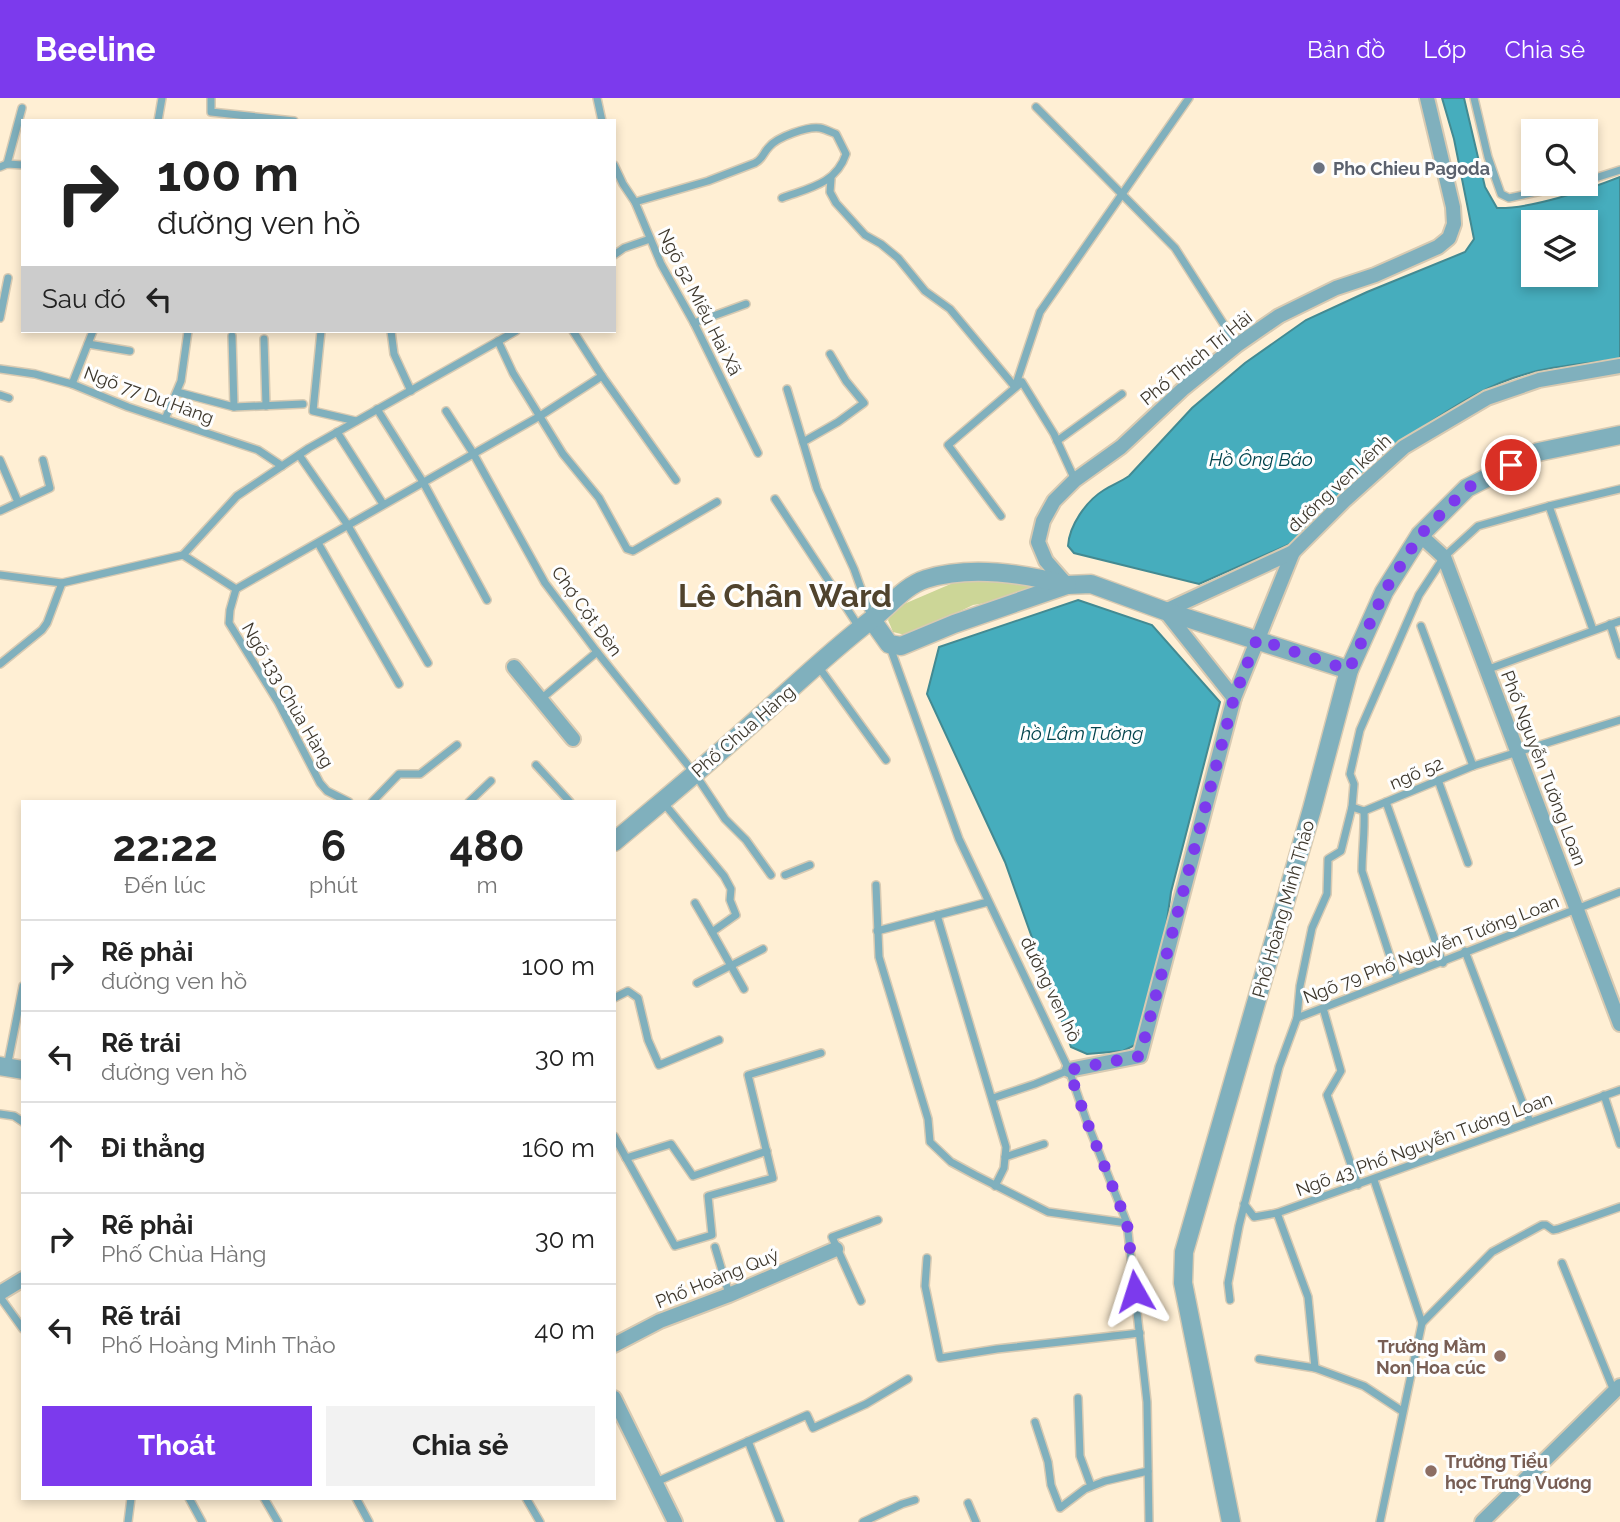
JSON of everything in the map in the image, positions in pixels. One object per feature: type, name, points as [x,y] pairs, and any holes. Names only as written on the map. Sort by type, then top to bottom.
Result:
[{"type":"street","name":"Phố Thích Trí Hải","points":[[1067,585],[1046,561],[1038,542],[1048,511],[1075,480],[1121,447],[1184,388],[1237,345],[1279,316],[1336,288],[1424,254],[1449,238],[1454,224],[1453,207],[1427,98]]},
{"type":"street","name":"đường ven kênh","points":[[1165,611],[1293,552],[1404,447],[1487,398],[1539,380],[1620,366]]},
{"type":"street","name":"Phố Hoàng Minh Thảo","points":[[1231,1522],[1184,1283],[1184,1252],[1312,809],[1349,670],[1384,592],[1420,535],[1467,488],[1538,452],[1620,435]]},
{"type":"street","name":"Phố Nguyễn Tường Loan","points":[[1420,535],[1444,557],[1577,908],[1616,998],[1620,1024]]},
{"type":"street","points":[[1234,698],[1293,552]]},
{"type":"street","name":"Phố Chùa Hàng","points":[[616,840],[914,584],[939,577],[971,571],[1030,576],[1067,585],[1091,584],[1165,611],[1349,670]]},
{"type":"street","name":"Phố Chùa Hàng","points":[[889,645],[901,646],[954,624],[1067,585]]},
{"type":"street","points":[[1165,611],[1234,698]]},
{"type":"street","points":[[866,624],[889,645]]},
{"type":"street","points":[[514,667],[573,739]]},
{"type":"street","name":"đường ven hồ","points":[[1069,1070],[1140,1056],[1234,698]]},
{"type":"street","name":"Phố Hoàng Quý","points":[[616,1344],[660,1321],[836,1249]]},
{"type":"street","points":[[0,1295],[21,1280]]},
{"type":"street","points":[[1482,1522],[1617,1389]]},
{"type":"street","points":[[616,1402],[675,1522]]},
{"type":"lane","points":[[158,119],[162,98]]},
{"type":"lane","points":[[211,98],[211,112],[276,119]]},
{"type":"lane","points":[[597,98],[602,119]]},
{"type":"lane","points":[[1015,387],[1040,312],[1189,98]]},
{"type":"lane","points":[[1474,98],[1488,157],[1501,194],[1509,198],[1521,195]]},
{"type":"lane","points":[[1036,107],[1124,193],[1175,248],[1237,345]]},
{"type":"lane","points":[[21,165],[3,166],[22,108]]},
{"type":"lane","points":[[635,202],[708,181],[755,163],[762,159],[775,142],[806,128],[820,128],[836,134],[846,154],[841,169],[831,179],[782,198]]},
{"type":"lane","name":"Ngõ 52 Miếu Hai Xã","points":[[616,168],[635,202],[661,264],[694,323],[758,453]]},
{"type":"lane","points":[[1598,177],[1620,170]]},
{"type":"lane","points":[[831,179],[830,192],[845,213],[865,235],[898,258],[925,291],[950,309],[1015,387]]},
{"type":"lane","points":[[616,188],[623,184]]},
{"type":"lane","points":[[616,254],[650,239]]},
{"type":"lane","points":[[0,318],[8,278]]},
{"type":"lane","points":[[694,323],[746,303]]},
{"type":"lane","points":[[72,384],[92,333]]},
{"type":"lane","points":[[165,419],[181,382],[188,333]]},
{"type":"lane","points":[[321,333],[313,411],[356,421]]},
{"type":"lane","points":[[391,333],[394,354],[411,391]]},
{"type":"lane","points":[[0,575],[62,583],[183,555],[237,496],[337,432],[512,333]]},
{"type":"lane","points":[[574,333],[676,480]]},
{"type":"lane","points":[[232,336],[234,407]]},
{"type":"lane","points":[[264,339],[266,406]]},
{"type":"lane","points":[[498,341],[513,373],[577,474],[599,498],[627,549],[633,551],[717,502]]},
{"type":"lane","points":[[88,344],[130,351]]},
{"type":"lane","points":[[803,442],[864,403],[846,381],[830,354]]},
{"type":"lane","name":"Ngõ 77 Dư Hàng","points":[[0,369],[35,374],[72,384],[128,407],[258,450],[282,466]]},
{"type":"lane","points":[[183,555],[236,589],[540,416],[602,376]]},
{"type":"lane","points":[[1001,516],[948,445],[1022,382],[1057,441],[1075,480]]},
{"type":"lane","points":[[787,389],[817,489],[854,569],[866,624]]},
{"type":"lane","points":[[177,392],[234,407],[303,404]]},
{"type":"lane","points":[[1057,441],[1122,394]]},
{"type":"lane","points":[[0,395],[9,398]]},
{"type":"lane","points":[[377,409],[423,482],[487,600]]},
{"type":"lane","name":"Chợ Cột Đèn","points":[[446,411],[473,453],[545,583],[695,774],[725,819],[746,840],[771,875]]},
{"type":"lane","points":[[337,432],[383,504]]},
{"type":"lane","points":[[299,455],[348,524],[428,663]]},
{"type":"lane","points":[[0,460],[18,502]]},
{"type":"lane","points":[[0,511],[50,488],[43,460]]},
{"type":"lane","points":[[1230,1300],[1230,1269],[1244,1204],[1279,1067],[1297,1018],[1300,986],[1312,929],[1327,894],[1328,859],[1341,851],[1352,807],[1353,784],[1350,774],[1360,730],[1419,595],[1444,557],[1478,526],[1620,489]]},
{"type":"lane","points":[[775,499],[866,624]]},
{"type":"lane","points":[[1549,506],[1593,630]]},
{"type":"lane","points":[[318,543],[399,684]]},
{"type":"lane","points":[[0,664],[47,623],[62,583]]},
{"type":"lane","name":"Ngõ 133 Chùa Hàng","points":[[236,589],[229,623],[237,640],[278,702],[320,783],[327,792],[345,800]]},
{"type":"lane","points":[[1486,670],[1620,621]]},
{"type":"lane","points":[[1609,624],[1620,655]]},
{"type":"lane","points":[[1422,626],[1473,766]]},
{"type":"lane","name":"đường ven hồ","points":[[889,645],[959,839],[1069,1070]]},
{"type":"lane","points":[[541,699],[597,652]]},
{"type":"lane","points":[[818,665],[886,760]]},
{"type":"lane","name":"ngõ 52","points":[[1443,963],[1387,803],[1473,766],[1620,720]]},
{"type":"lane","points":[[374,800],[400,774],[420,775],[457,745]]},
{"type":"lane","points":[[536,765],[568,800]]},
{"type":"lane","points":[[1438,779],[1468,863]]},
{"type":"lane","points":[[472,800],[491,781]]},
{"type":"lane","points":[[661,800],[705,851],[731,889],[730,900],[736,915],[712,932]]},
{"type":"lane","points":[[1352,807],[1364,811],[1387,803]]},
{"type":"lane","points":[[1364,811],[1366,839],[1362,854],[1362,871],[1397,978]]},
{"type":"lane","points":[[785,875],[810,866]]},
{"type":"lane","points":[[876,884],[879,957],[928,1119],[930,1142],[951,1162],[1048,1212],[1127,1223]]},
{"type":"lane","name":"Ngõ 79 Phố Nguyễn Tường Loan","points":[[1297,1018],[1620,892]]},
{"type":"lane","points":[[877,931],[988,902]]},
{"type":"lane","points":[[695,903],[744,989]]},
{"type":"lane","points":[[937,915],[1006,1147],[1004,1168],[995,1186]]},
{"type":"lane","points":[[697,983],[763,949]]},
{"type":"lane","points":[[1465,951],[1530,1122]]},
{"type":"lane","points":[[616,997],[628,991],[638,998],[648,1040],[659,1065],[719,1040]]},
{"type":"lane","points":[[10,1068],[21,999]]},
{"type":"lane","points":[[1323,1008],[1341,1071],[1327,1095],[1358,1185]]},
{"type":"lane","points":[[616,1140],[675,1246],[712,1235],[708,1196],[773,1178],[748,1075],[821,1053]]},
{"type":"lane","points":[[992,1098],[1069,1070],[1127,1223],[1147,1402],[1149,1522]]},
{"type":"lane","name":"Ngõ 43 Phố Nguyễn Tường Loan","points":[[1244,1204],[1254,1217],[1277,1213],[1620,1090]]},
{"type":"lane","points":[[1604,1096],[1620,1144]]},
{"type":"lane","points":[[0,1114],[14,1116],[21,1121]]},
{"type":"lane","points":[[626,1158],[671,1144],[693,1176],[767,1152]]},
{"type":"lane","points":[[1005,1157],[1044,1144]]},
{"type":"lane","points":[[1374,1180],[1422,1323],[1380,1522]]},
{"type":"lane","points":[[1422,1323],[1492,1251],[1542,1225],[1558,1230],[1620,1207]]},
{"type":"lane","points":[[1277,1213],[1308,1297],[1315,1368]]},
{"type":"lane","points":[[861,1301],[832,1237],[878,1220]]},
{"type":"lane","points":[[715,1247],[729,1295]]},
{"type":"lane","points":[[927,1258],[925,1286],[940,1358],[1140,1333]]},
{"type":"lane","points":[[1562,1263],[1617,1389]]},
{"type":"lane","points":[[0,1295],[21,1326]]},
{"type":"lane","points":[[1259,1359],[1315,1368],[1364,1386],[1402,1411]]},
{"type":"lane","points":[[655,1482],[807,1415],[813,1428],[866,1404],[908,1379]]},
{"type":"lane","points":[[1079,1398],[1080,1456],[1091,1486]]},
{"type":"lane","points":[[1035,1422],[1048,1462],[1051,1485],[1060,1508],[1091,1486],[1148,1471]]},
{"type":"lane","points":[[747,1441],[780,1522]]},
{"type":"lane","points":[[128,1522],[131,1500]]},
{"type":"lane","points":[[190,1500],[202,1522]]},
{"type":"lane","points":[[265,1500],[278,1522]]},
{"type":"lane","points":[[357,1500],[369,1522]]},
{"type":"lane","points":[[527,1500],[540,1522]]},
{"type":"lane","points":[[863,1522],[902,1503],[915,1500]]},
{"type":"lane","points":[[968,1503],[976,1522]]},
{"type":"green space","points":[[960,580],[988,580],[1030,586],[1028,596],[973,605],[909,636],[893,632],[888,620],[897,607]]},
{"type":"water","name":"Hồ Ông Báo","points":[[1442,98],[1464,98],[1485,187],[1497,208],[1526,205],[1565,196],[1598,196],[1598,185],[1620,177],[1620,359],[1539,371],[1513,378],[1479,393],[1385,452],[1378,464],[1290,544],[1199,584],[1074,553],[1068,546],[1072,530],[1091,501],[1129,476],[1192,408],[1245,363],[1306,320],[1465,252],[1474,239],[1454,139]]},
{"type":"water","name":"hồ Lâm Tường","points":[[1078,600],[1152,625],[1220,702],[1171,892],[1160,970],[1139,1043],[1123,1051],[1087,1054],[1071,1047],[1005,862],[927,694],[939,647]]},
{"type":"place","name":"Pho Chieu Pagoda","points":[[1319,168]]},
{"type":"place","name":"Trường Mầm Non Hoa cúc","points":[[1500,1356]]},
{"type":"place","name":"Trường Tiểu học Trưng Vương","points":[[1431,1471]]},
{"type":"district","name":"Lê Chân Ward","points":[[785,595]]},
{"type":"route","points":[[1135,1291],[1127,1223],[1069,1070],[1140,1056],[1234,698],[1257,639],[1349,670],[1384,592],[1420,535],[1467,488],[1511,465]]}]
